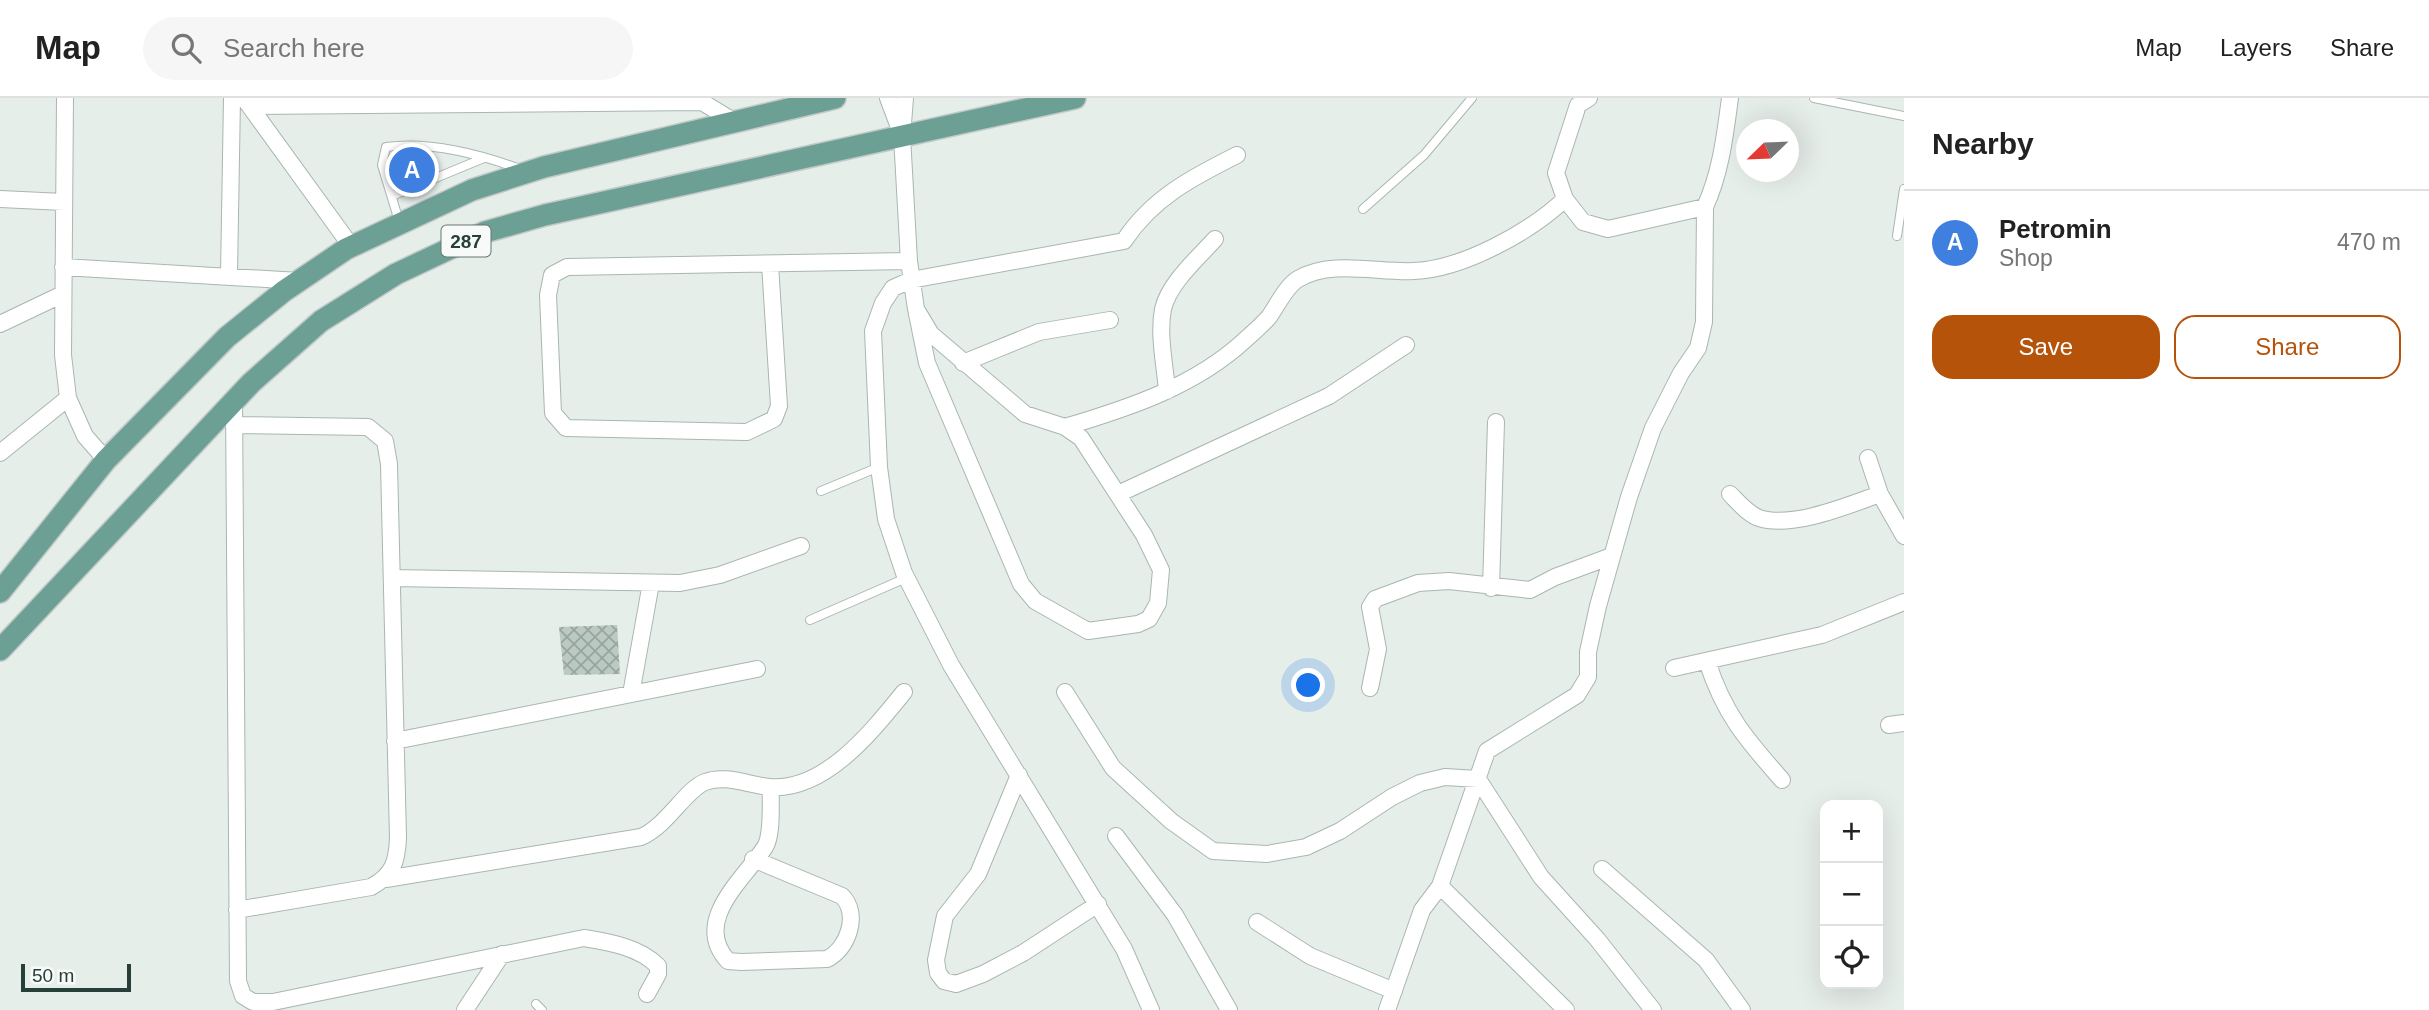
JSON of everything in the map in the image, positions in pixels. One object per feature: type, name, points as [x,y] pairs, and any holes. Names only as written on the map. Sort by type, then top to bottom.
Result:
[{"type":"main road","name":"287","points":[[0,592],[106,460],[227,337],[299,281],[351,246],[472,190],[533,171],[835,98]]},
{"type":"main road","name":"287","points":[[0,650],[233,401],[321,321],[396,274],[485,232],[558,212],[1075,98]]},
{"type":"street","points":[[65,98],[63,355],[68,398],[85,436],[106,460]]},
{"type":"street","points":[[229,275],[232,98]]},
{"type":"street","points":[[887,98],[902,136]]},
{"type":"street","points":[[905,98],[902,136],[909,261],[916,310],[927,363],[1021,584],[1035,601],[1088,631],[1138,624],[1149,619],[1158,603],[1161,570],[1118,494],[1081,438],[1065,428],[1025,414],[931,334],[916,310]]},
{"type":"street","points":[[1589,98],[1578,105],[1556,173],[1565,199],[1583,222],[1608,229],[1705,207]]},
{"type":"street","points":[[1257,922],[1390,1004],[1422,910],[1440,886],[1492,745],[1577,695],[1588,677],[1588,652],[1609,557],[1653,428],[1681,373],[1698,348],[1704,322],[1705,207],[1713,189],[1722,153],[1730,98]]},
{"type":"street","points":[[247,102],[702,102],[735,122]]},
{"type":"street","points":[[247,102],[351,246]]},
{"type":"street","points":[[1151,1010],[1124,948],[951,665],[906,578],[886,519],[879,467],[873,331],[883,303],[893,288],[911,280],[1124,241],[1137,222],[1168,193],[1237,155]]},
{"type":"street","points":[[0,199],[64,202]]},
{"type":"street","points":[[1065,428],[1121,411],[1167,391],[1211,366],[1243,342],[1267,318],[1296,279],[1329,270],[1412,272],[1461,261],[1542,220],[1565,199]]},
{"type":"street","points":[[1167,391],[1162,342],[1163,309],[1171,291],[1215,239]]},
{"type":"street","points":[[770,264],[779,406],[774,419],[747,432],[566,428],[557,419],[554,413],[548,295],[552,275],[567,267],[909,261]]},
{"type":"street","points":[[63,267],[299,281]]},
{"type":"street","points":[[0,324],[63,293]]},
{"type":"street","points":[[963,363],[1039,332],[1110,320]]},
{"type":"street","points":[[1118,494],[1329,396],[1406,345]]},
{"type":"street","points":[[0,453],[68,398]]},
{"type":"street","points":[[233,401],[238,981],[243,996],[253,1002],[272,1002],[584,938],[609,942],[650,958],[658,966],[658,974],[647,994]]},
{"type":"street","points":[[1491,588],[1496,422]]},
{"type":"street","points":[[234,425],[368,428],[377,432],[384,441],[389,464],[397,862],[386,879]]},
{"type":"street","points":[[1868,458],[1881,494],[1904,536]]},
{"type":"street","points":[[1730,494],[1759,518],[1779,520],[1840,509],[1881,494]]},
{"type":"street","points":[[391,578],[680,583],[720,575],[801,546]]},
{"type":"street","points":[[1370,688],[1378,649],[1370,607],[1375,599],[1418,583],[1449,581],[1491,588],[1530,590],[1555,576],[1609,557]]},
{"type":"street","points":[[631,694],[651,583]]},
{"type":"street","points":[[1674,668],[1822,635],[1904,602]]},
{"type":"street","points":[[1707,661],[1716,690],[1734,725],[1782,780]]},
{"type":"street","points":[[396,741],[757,669]]},
{"type":"street","points":[[237,910],[372,887],[386,879],[640,836],[668,819],[703,783],[716,779],[771,788],[809,778],[841,760],[867,738],[904,692]]},
{"type":"street","points":[[1065,692],[1112,768],[1180,828],[1213,851],[1267,854],[1306,847],[1340,831],[1392,797],[1420,783],[1445,777],[1478,779]]},
{"type":"street","points":[[1019,775],[978,874],[945,916],[936,960],[938,973],[944,981],[956,984],[983,974],[1023,953],[1098,904]]},
{"type":"street","points":[[1478,779],[1541,877],[1597,939],[1653,1010]]},
{"type":"street","points":[[753,859],[842,896],[852,911],[849,932],[836,955],[827,959],[741,962],[728,961],[722,955],[718,934],[720,908],[753,859],[766,846],[771,788]]},
{"type":"street","points":[[1116,836],[1175,915],[1229,1010]]},
{"type":"street","points":[[1602,869],[1706,960],[1742,1010]]},
{"type":"street","points":[[1440,886],[1566,1010]]},
{"type":"street","points":[[465,1010],[502,954]]},
{"type":"lane","points":[[1363,209],[1424,155],[1472,98]]},
{"type":"lane","points":[[1814,98],[1904,116]]},
{"type":"lane","points":[[400,224],[382,166],[386,147],[413,145],[484,158],[533,171]]},
{"type":"lane","points":[[392,196],[484,158]]},
{"type":"lane","points":[[1897,236],[1904,189]]},
{"type":"lane","points":[[821,491],[879,467]]},
{"type":"lane","points":[[810,620],[906,578]]},
{"type":"building","points":[[617,625],[620,674],[564,675],[559,627]]},
{"type":"place","name":"Petromin","points":[[412,170]]}]
